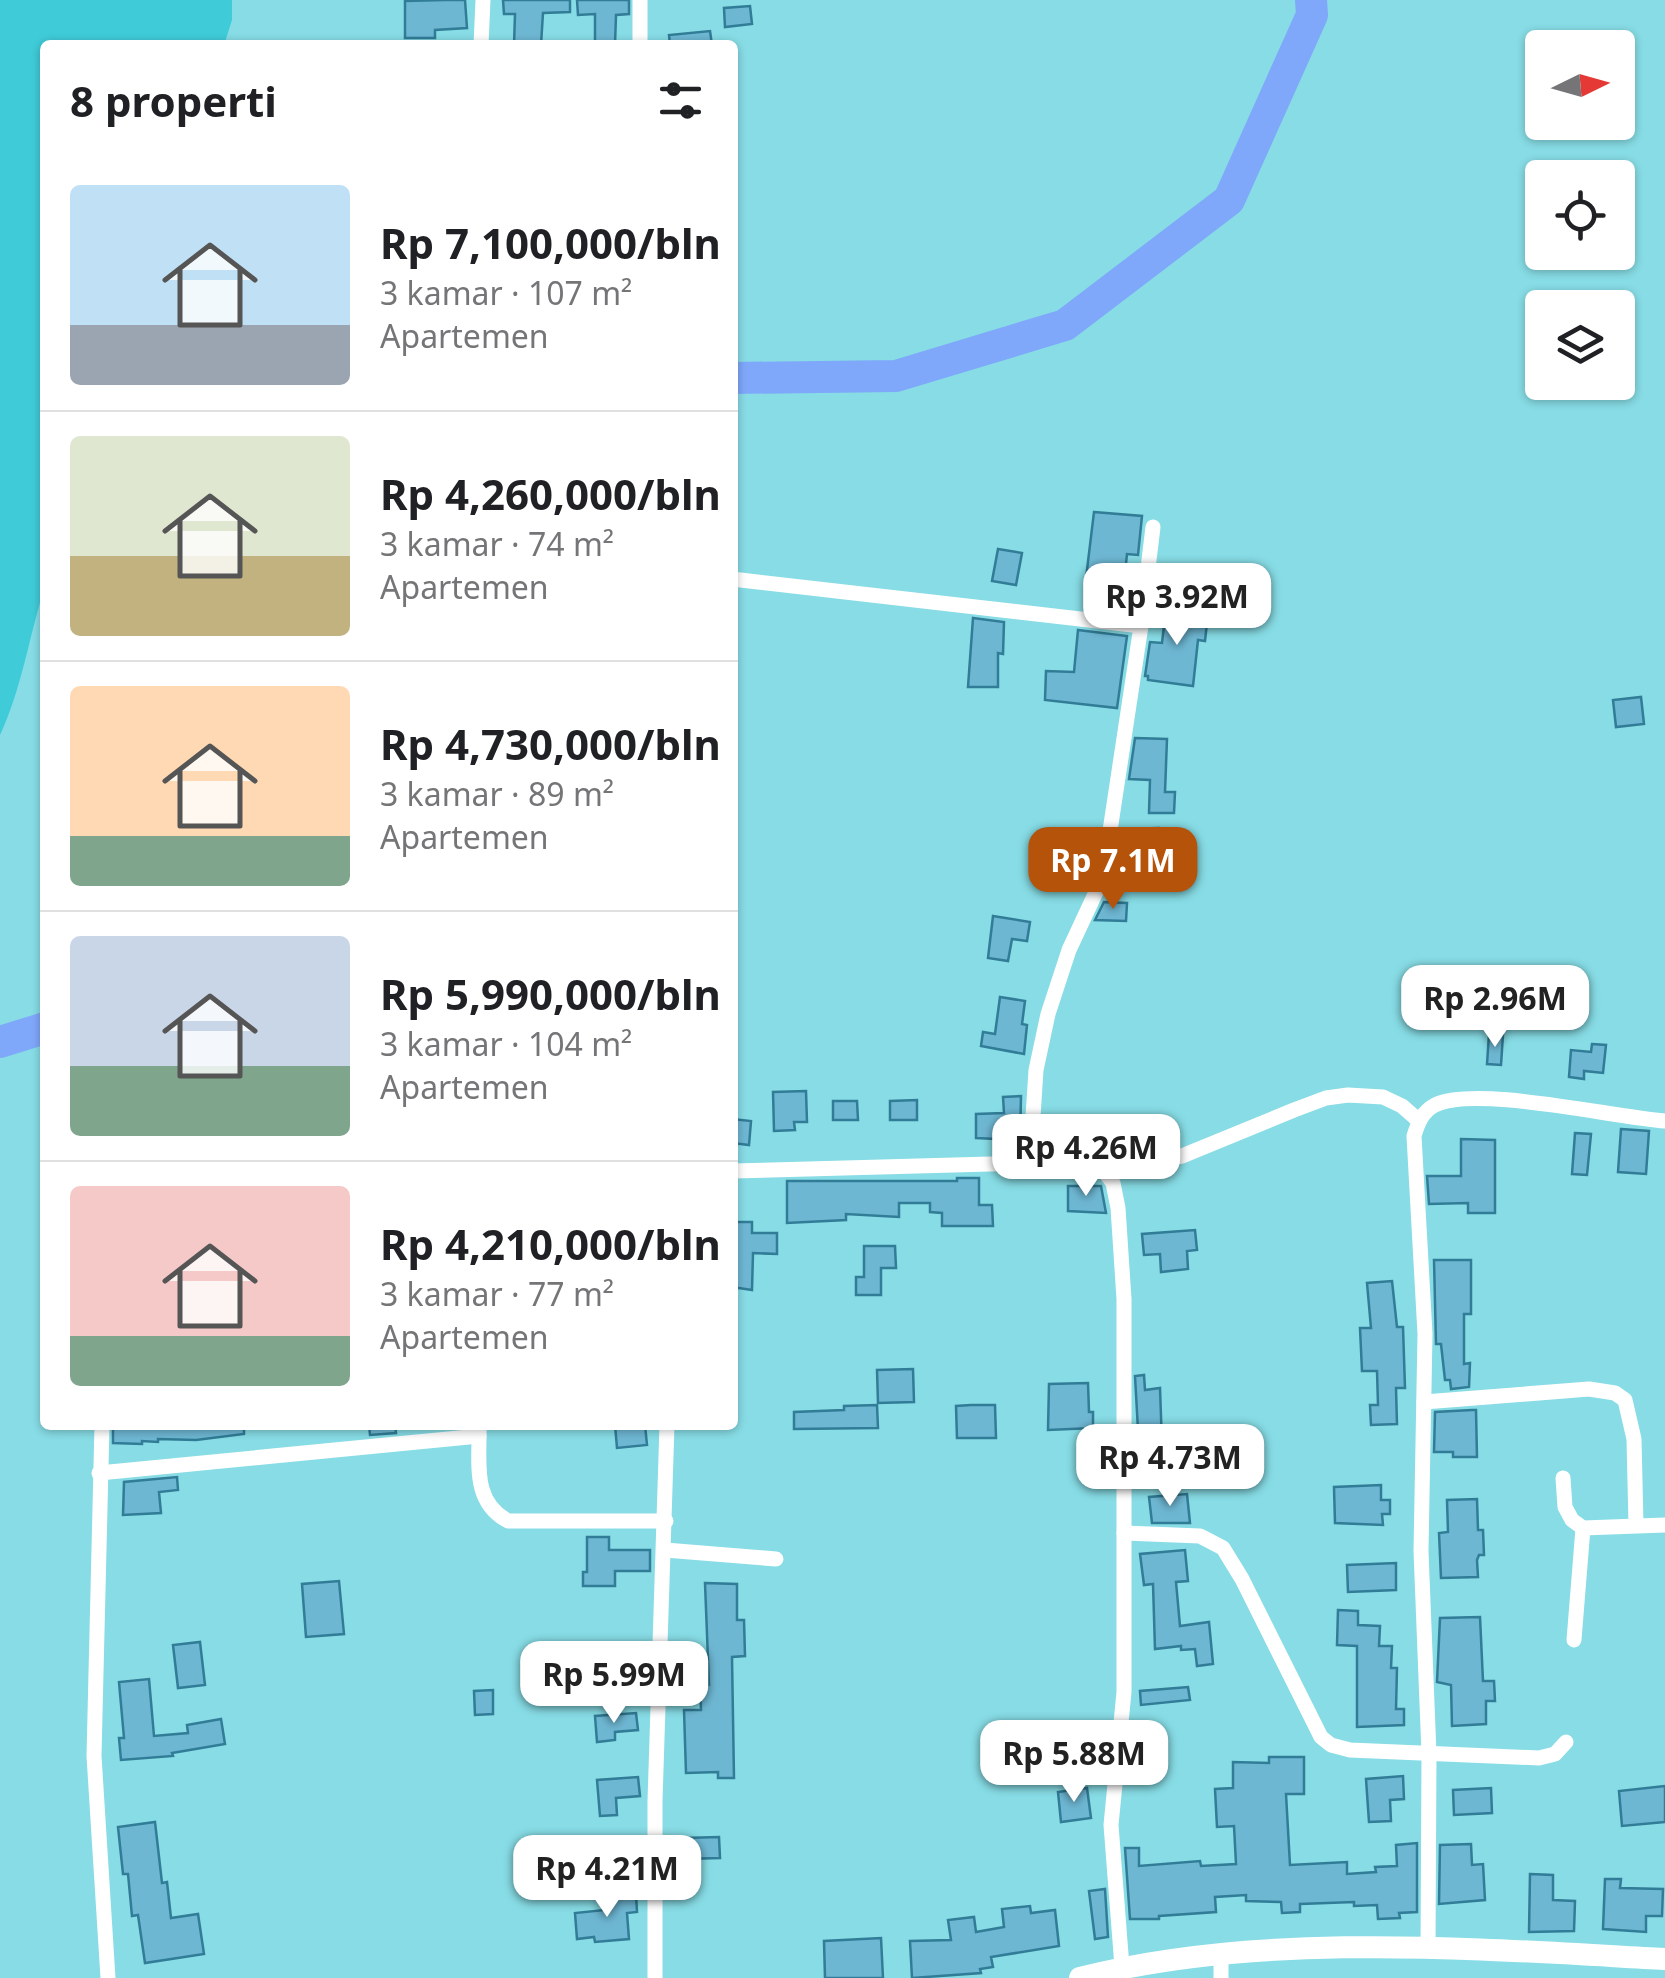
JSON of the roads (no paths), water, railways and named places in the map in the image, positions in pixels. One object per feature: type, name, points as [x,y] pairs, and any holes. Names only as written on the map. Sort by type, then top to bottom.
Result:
[{"type":"main road","points":[[1080,1978],[1122,1967],[1221,1966],[1248,1950],[1428,1950],[1665,1959]]},
{"type":"street","points":[[481,40],[483,0]]},
{"type":"street","points":[[640,0],[640,40]]},
{"type":"street","points":[[1030,1163],[1036,1070],[1048,1014],[1069,950],[1103,877],[1153,527]]},
{"type":"street","points":[[738,580],[1141,626]]},
{"type":"street","points":[[738,1170],[1030,1163],[1080,1171],[1103,1170],[1182,1156],[1326,1098],[1348,1095],[1383,1097],[1418,1120]]},
{"type":"street","points":[[1428,1950],[1428,1754],[1421,1551],[1425,1334],[1414,1136],[1418,1120],[1430,1107],[1448,1100],[1480,1098],[1665,1121]]},
{"type":"street","points":[[1103,1170],[1113,1183],[1116,1196],[1124,1299],[1124,1692],[1112,1824],[1122,1967]]},
{"type":"street","points":[[1424,1402],[1589,1389],[1615,1394],[1625,1400],[1634,1439],[1636,1525]]},
{"type":"street","points":[[102,1430],[94,1756],[108,1978]]},
{"type":"street","points":[[100,1473],[479,1430],[484,1498],[490,1512],[508,1521],[666,1520]]},
{"type":"street","points":[[655,1978],[655,1801],[667,1430]]},
{"type":"street","points":[[1563,1478],[1565,1507],[1572,1520],[1583,1528],[1665,1525]]},
{"type":"street","points":[[1574,1640],[1583,1528]]},
{"type":"street","points":[[1124,1533],[1200,1536],[1223,1548],[1302,1703],[1331,1746],[1540,1758],[1556,1754],[1566,1742]]},
{"type":"street","points":[[665,1550],[776,1559]]},
{"type":"waterway","points":[[738,378],[896,376],[1065,325],[1229,200],[1312,15],[1311,0]]},
{"type":"waterway","points":[[0,1042],[40,1030]]}]
